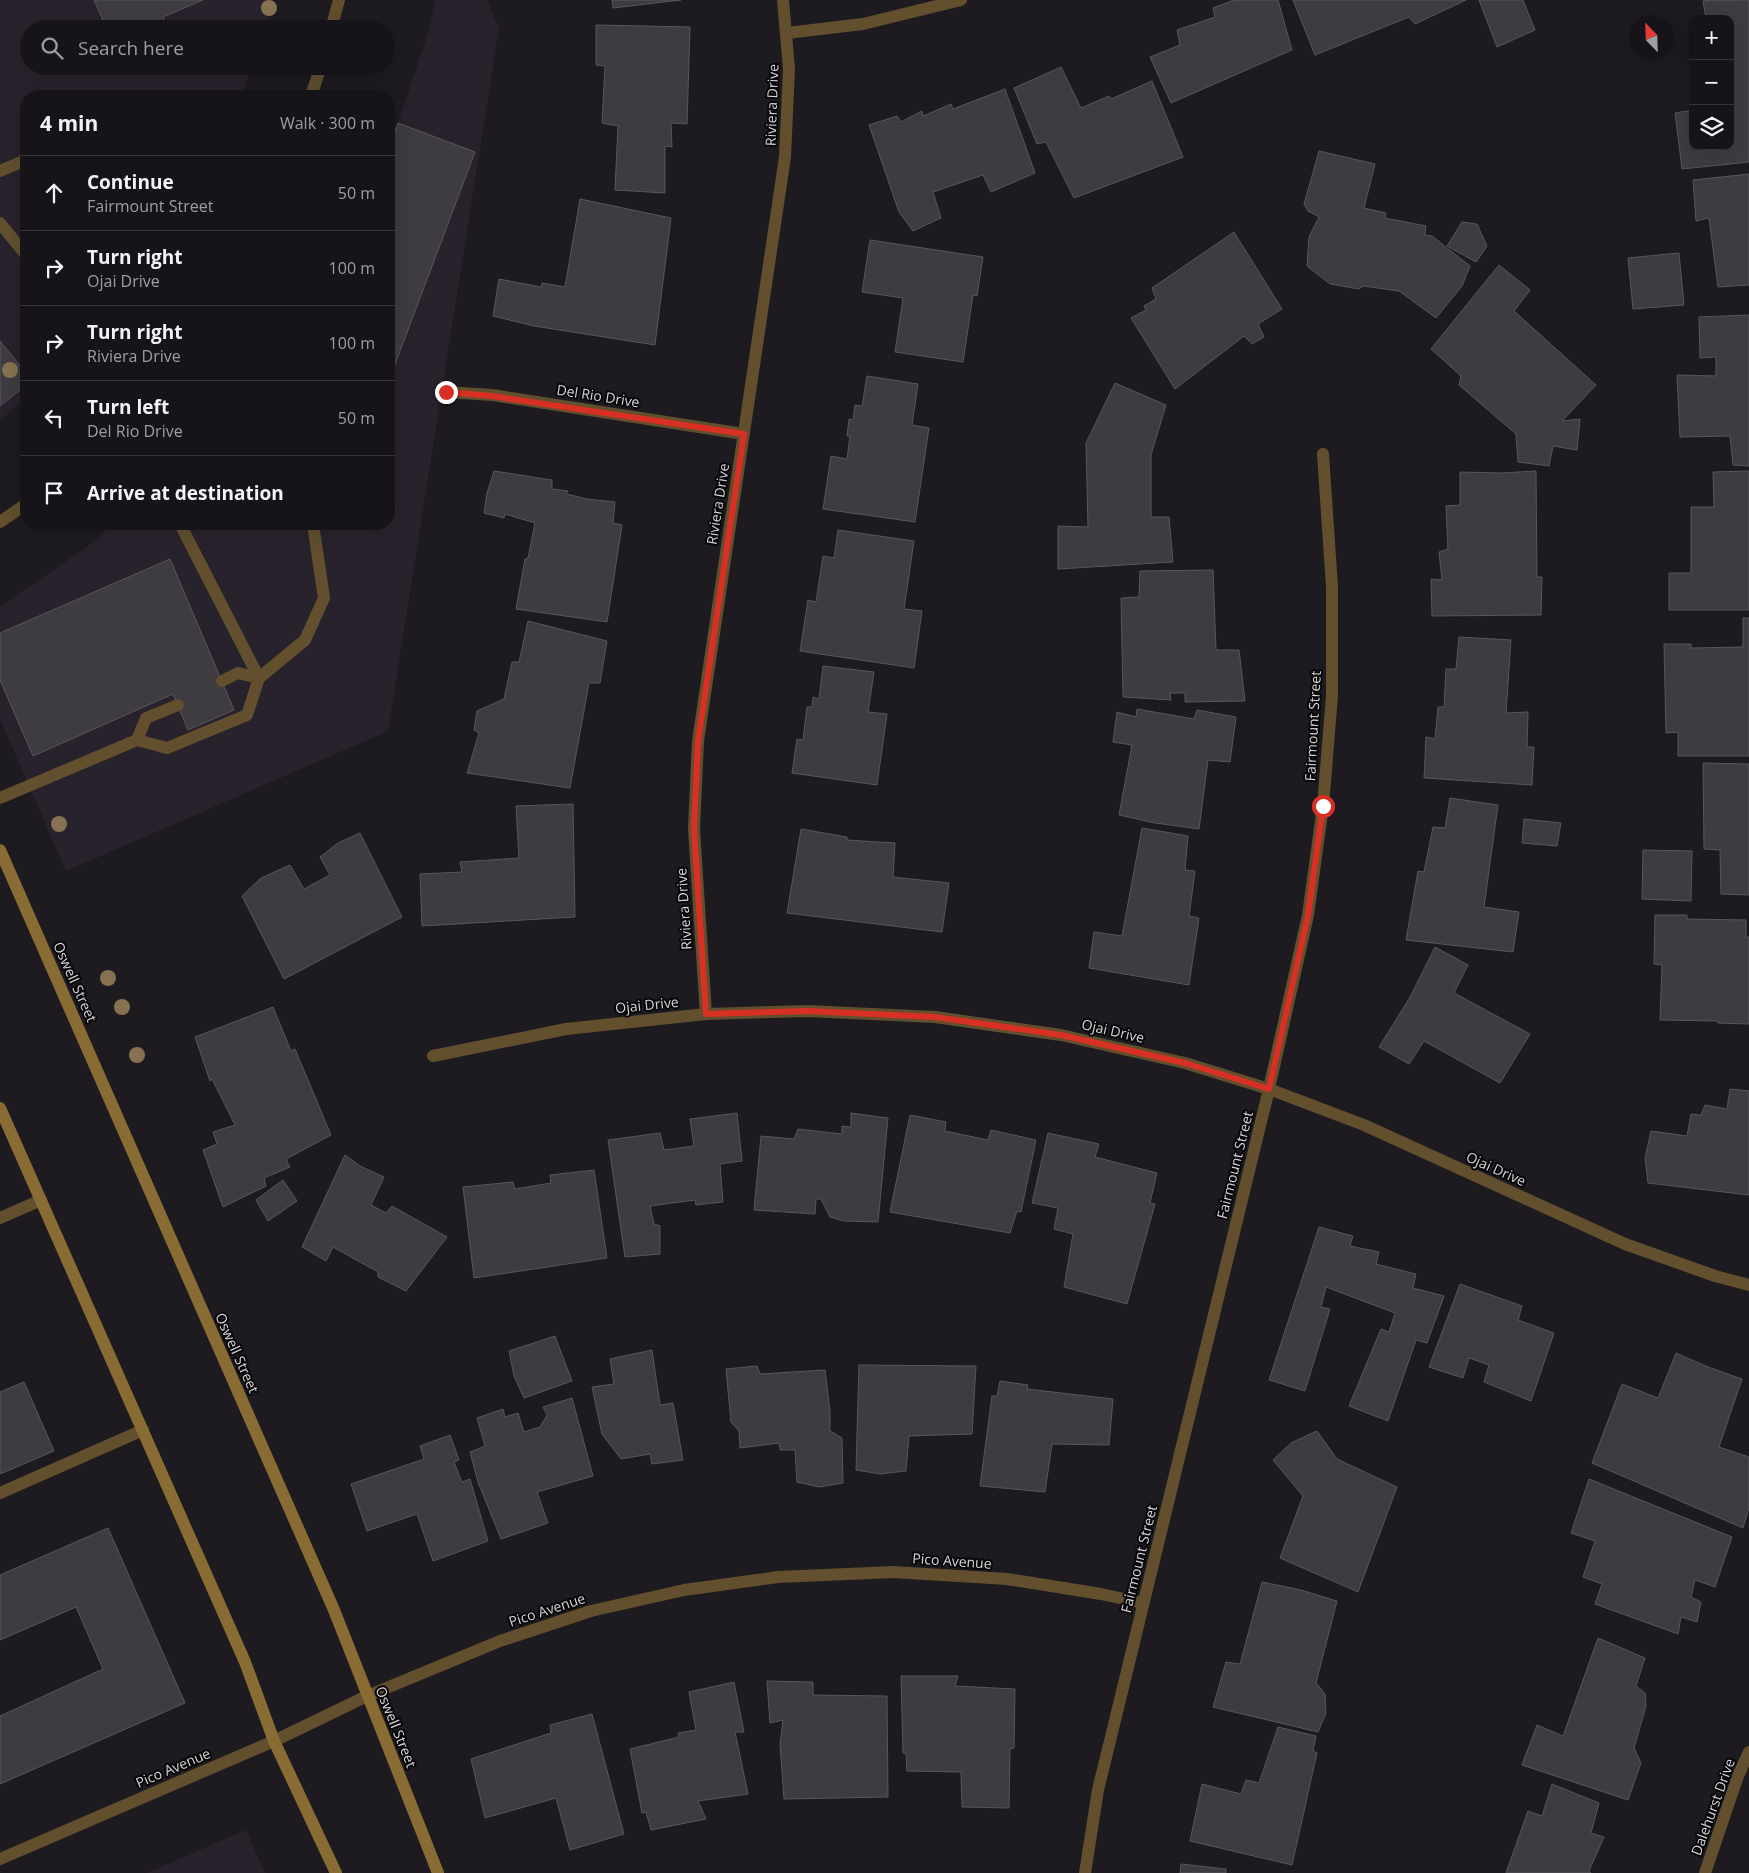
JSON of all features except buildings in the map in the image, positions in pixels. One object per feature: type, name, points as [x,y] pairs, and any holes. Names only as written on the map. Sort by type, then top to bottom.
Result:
[{"type":"main road","name":"Oswell Street","points":[[0,850],[334,1610],[438,1873]]},
{"type":"main road","points":[[0,1108],[245,1662],[274,1741],[336,1873]]},
{"type":"street","points":[[333,20],[339,0]]},
{"type":"street","name":"Riviera Drive","points":[[706,1014],[694,829],[698,741],[786,158],[789,69],[783,0]]},
{"type":"street","points":[[787,34],[863,24],[961,0]]},
{"type":"street","points":[[314,90],[318,75]]},
{"type":"street","points":[[0,171],[20,163]]},
{"type":"street","points":[[0,223],[20,247]]},
{"type":"street","name":"Del Rio Drive","points":[[446,392],[492,396],[744,434]]},
{"type":"street","name":"Fairmount Street","points":[[1085,1873],[1098,1790],[1269,1089],[1308,915],[1324,796],[1332,696],[1332,587],[1323,454]]},
{"type":"street","points":[[0,522],[20,508]]},
{"type":"street","points":[[183,530],[260,678]]},
{"type":"street","points":[[0,798],[137,740],[167,748],[247,715],[260,678],[305,640],[324,598],[314,530]]},
{"type":"street","points":[[222,681],[238,673],[260,678]]},
{"type":"street","points":[[137,740],[146,718],[178,705]]},
{"type":"street","name":"Ojai Drive","points":[[433,1056],[566,1029],[706,1014],[808,1011],[935,1017],[1061,1035],[1185,1063],[1269,1089],[1364,1125],[1624,1244],[1715,1276],[1749,1285]]},
{"type":"street","points":[[0,1218],[41,1200]]},
{"type":"street","points":[[0,1493],[143,1430]]},
{"type":"street","name":"Pico Avenue","points":[[0,1859],[274,1741],[367,1696],[500,1641],[591,1611],[684,1590],[778,1577],[893,1572],[1007,1579],[1101,1594],[1143,1604]]},
{"type":"street","name":"Dalehurst Drive","points":[[1705,1873],[1738,1776],[1749,1752]]},
{"type":"shaded area","points":[[0,0],[274,0],[267,20],[20,20],[20,75],[249,75],[243,90],[20,90],[20,403],[0,421]]},
{"type":"shaded area","points":[[435,0],[487,0],[499,28],[388,731],[66,871],[0,719],[0,607],[87,547],[106,530],[395,530],[395,131],[429,31]]},
{"type":"shaded area","points":[[246,1830],[265,1873],[147,1873]]},
{"type":"route","points":[[446,392],[492,396],[744,434],[698,741],[694,829],[706,1014],[808,1011],[935,1017],[1061,1035],[1185,1063],[1269,1089],[1308,915],[1323,806]]}]
